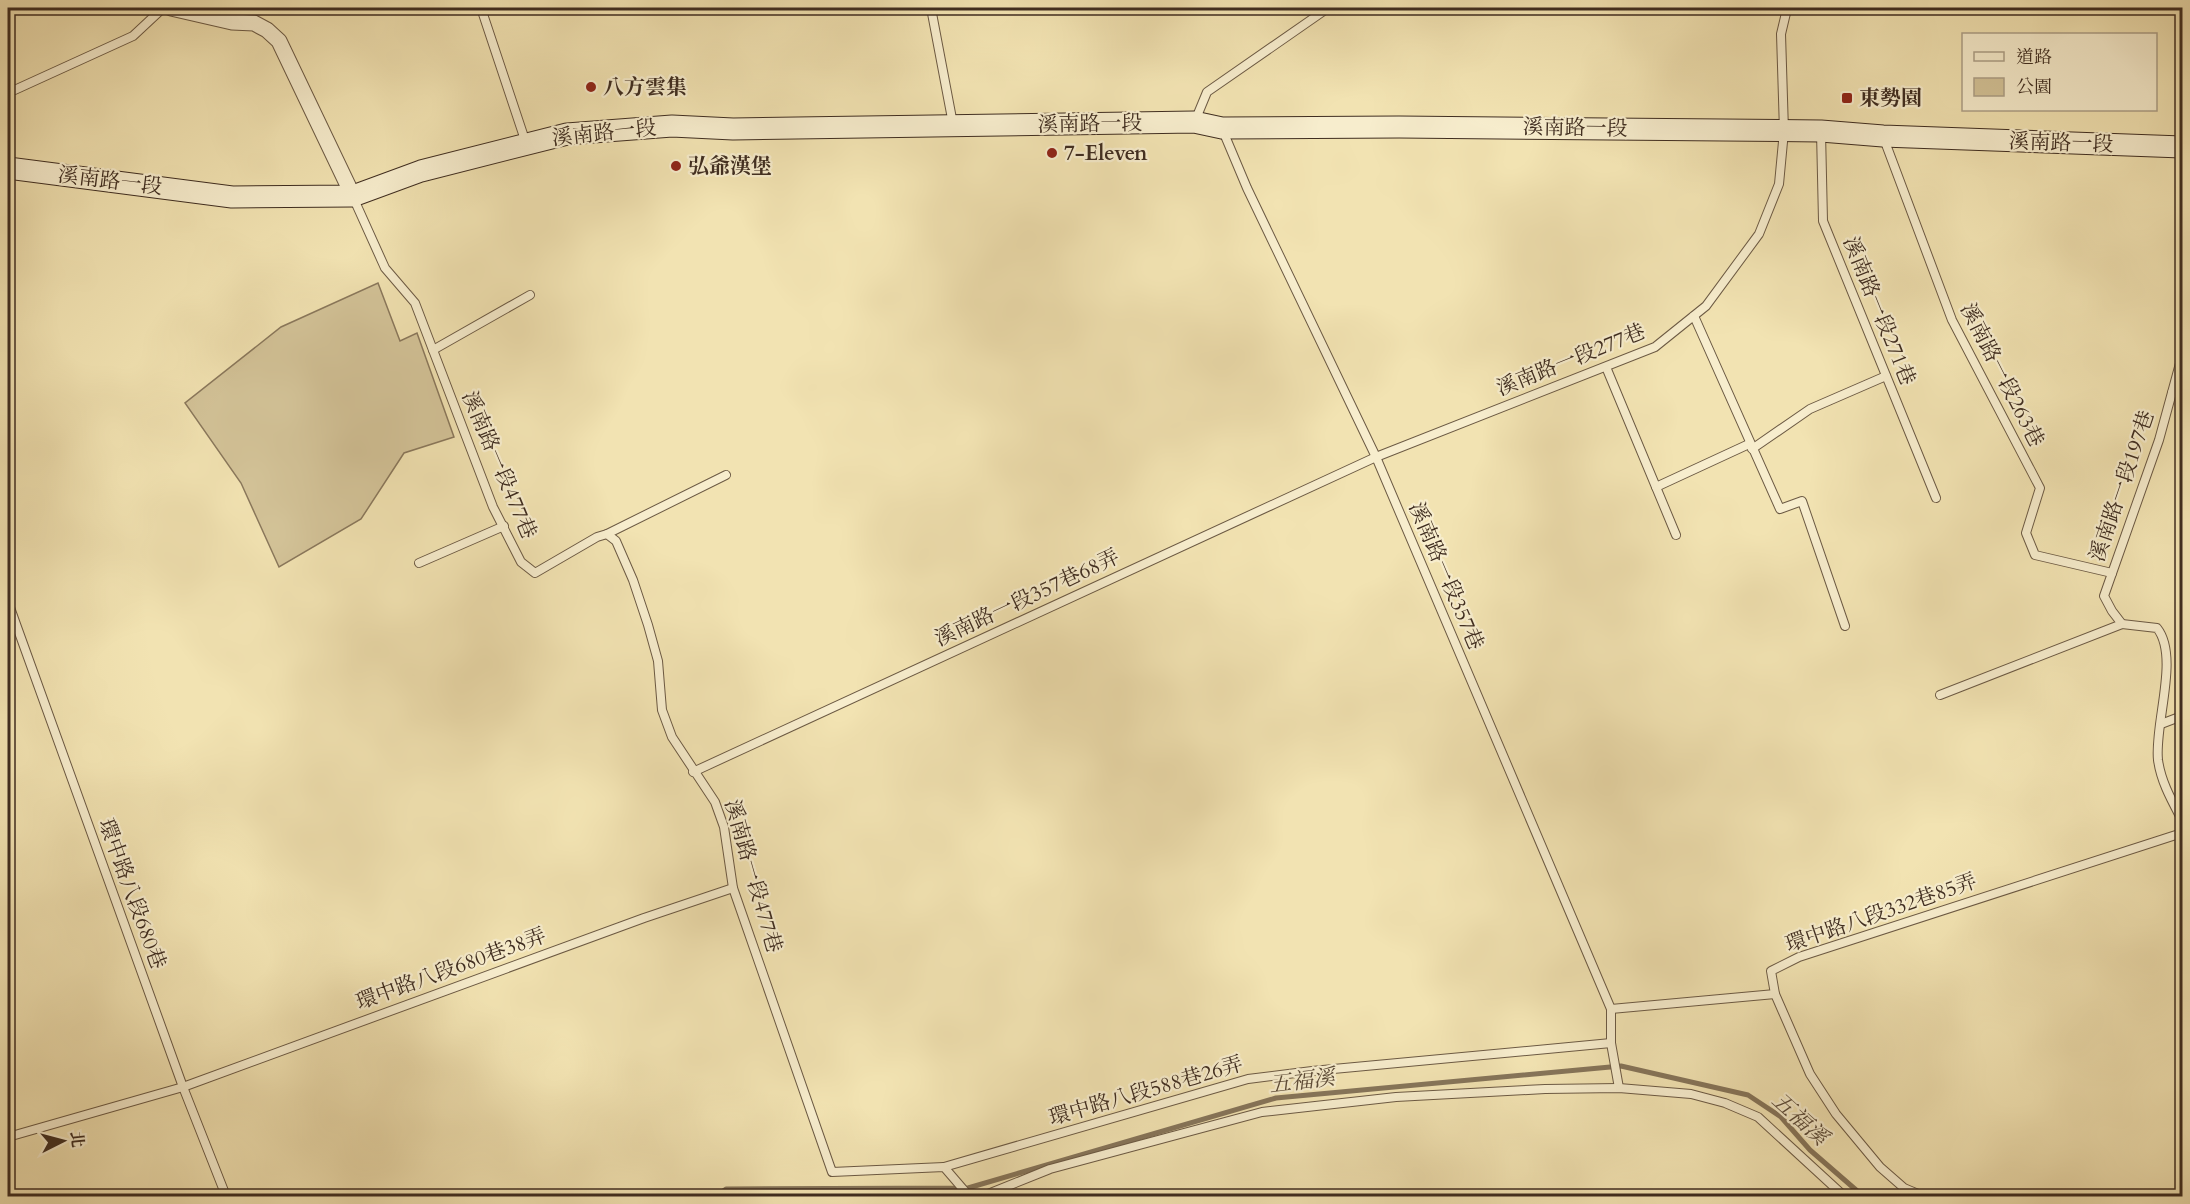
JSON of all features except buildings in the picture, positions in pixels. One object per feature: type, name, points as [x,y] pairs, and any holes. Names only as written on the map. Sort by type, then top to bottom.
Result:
[{"type":"main road","name":"溪南路一段","points":[[8,168],[232,197],[352,195],[421,171],[567,134],[672,126],[733,129],[1194,122],[1222,128],[1410,127],[1821,131],[1883,136],[2182,147]]},
{"type":"street","points":[[171,8],[232,22],[254,23],[267,30],[279,41],[352,195]]},
{"type":"lane","points":[[8,93],[133,36],[163,8]]},
{"type":"lane","points":[[481,8],[526,143]]},
{"type":"lane","points":[[931,8],[953,126]]},
{"type":"lane","points":[[1194,122],[1207,92],[1328,8]]},
{"type":"lane","name":"溪南路一段277巷","points":[[1376,457],[1655,347],[1706,306],[1759,234],[1779,184],[1784,131],[1781,34],[1786,13],[1791,8]]},
{"type":"lane","name":"溪南路一段357巷","points":[[1222,128],[1247,189],[1376,457],[1611,1009],[1611,1044],[1619,1087]]},
{"type":"lane","name":"溪南路一段271巷","points":[[1821,131],[1823,221],[1936,498]]},
{"type":"lane","name":"溪南路一段263巷","points":[[1883,136],[1952,320],[2040,488],[2026,533],[2035,555],[2112,573]]},
{"type":"lane","name":"溪南路一段477巷","points":[[352,195],[385,268],[415,303],[493,507],[521,562],[535,573],[597,537],[607,534],[616,541],[633,580],[658,661],[662,710],[672,737],[715,802],[724,827],[733,888],[832,1172]]},
{"type":"lane","points":[[433,350],[530,295]]},
{"type":"lane","points":[[1694,316],[1779,509],[1802,501],[1845,626]]},
{"type":"lane","name":"溪南路一段197巷","points":[[2122,624],[2104,596],[2159,440],[2182,356]]},
{"type":"lane","points":[[1606,367],[1676,535]]},
{"type":"lane","points":[[1656,487],[1750,447],[1810,409],[1886,376]]},
{"type":"lane","points":[[2172,393],[2182,391]]},
{"type":"lane","name":"溪南路一段357巷68弄","points":[[693,772],[1376,457]]},
{"type":"lane","points":[[607,534],[726,474]]},
{"type":"lane","points":[[419,562],[504,526]]},
{"type":"lane","name":"環中路八段680巷","points":[[8,602],[183,1087],[226,1197]]},
{"type":"lane","points":[[1940,695],[2122,624],[2157,628],[2164,637],[2167,657],[2158,759],[2166,790],[2182,820]]},
{"type":"lane","points":[[2161,724],[2182,716]]},
{"type":"lane","name":"環中路八段332巷85弄","points":[[1775,994],[1771,971],[1799,957],[2182,833]]},
{"type":"lane","name":"環中路八段680巷38弄","points":[[8,1137],[183,1087],[644,918],[733,888]]},
{"type":"lane","points":[[1611,1009],[1775,994],[1810,1074],[1836,1114],[1880,1167],[1904,1188],[1923,1197]]},
{"type":"lane","name":"環中路八段588巷26弄","points":[[832,1172],[944,1167],[1248,1079],[1312,1071],[1611,1044]]},
{"type":"lane","points":[[983,1197],[1050,1169],[1262,1112],[1396,1097],[1619,1087],[1691,1094],[1725,1103],[1758,1117],[1844,1197]]},
{"type":"lane","points":[[944,1167],[969,1197]]},
{"type":"green space","points":[[378,283],[400,341],[417,333],[454,437],[404,453],[361,519],[279,567],[241,483],[185,403],[281,327]]},
{"type":"waterway","name":"五福溪","points":[[716,1196],[726,1189],[968,1188],[1276,1098],[1621,1066],[1748,1095],[1781,1117],[1810,1150],[1863,1196]]},
{"type":"place","name":"八方雲集","points":[[591,87]]},
{"type":"place","name":"東勢園","points":[[1847,98]]},
{"type":"place","name":"7-Eleven","points":[[1052,153]]},
{"type":"place","name":"弘爺漢堡","points":[[676,166]]}]
